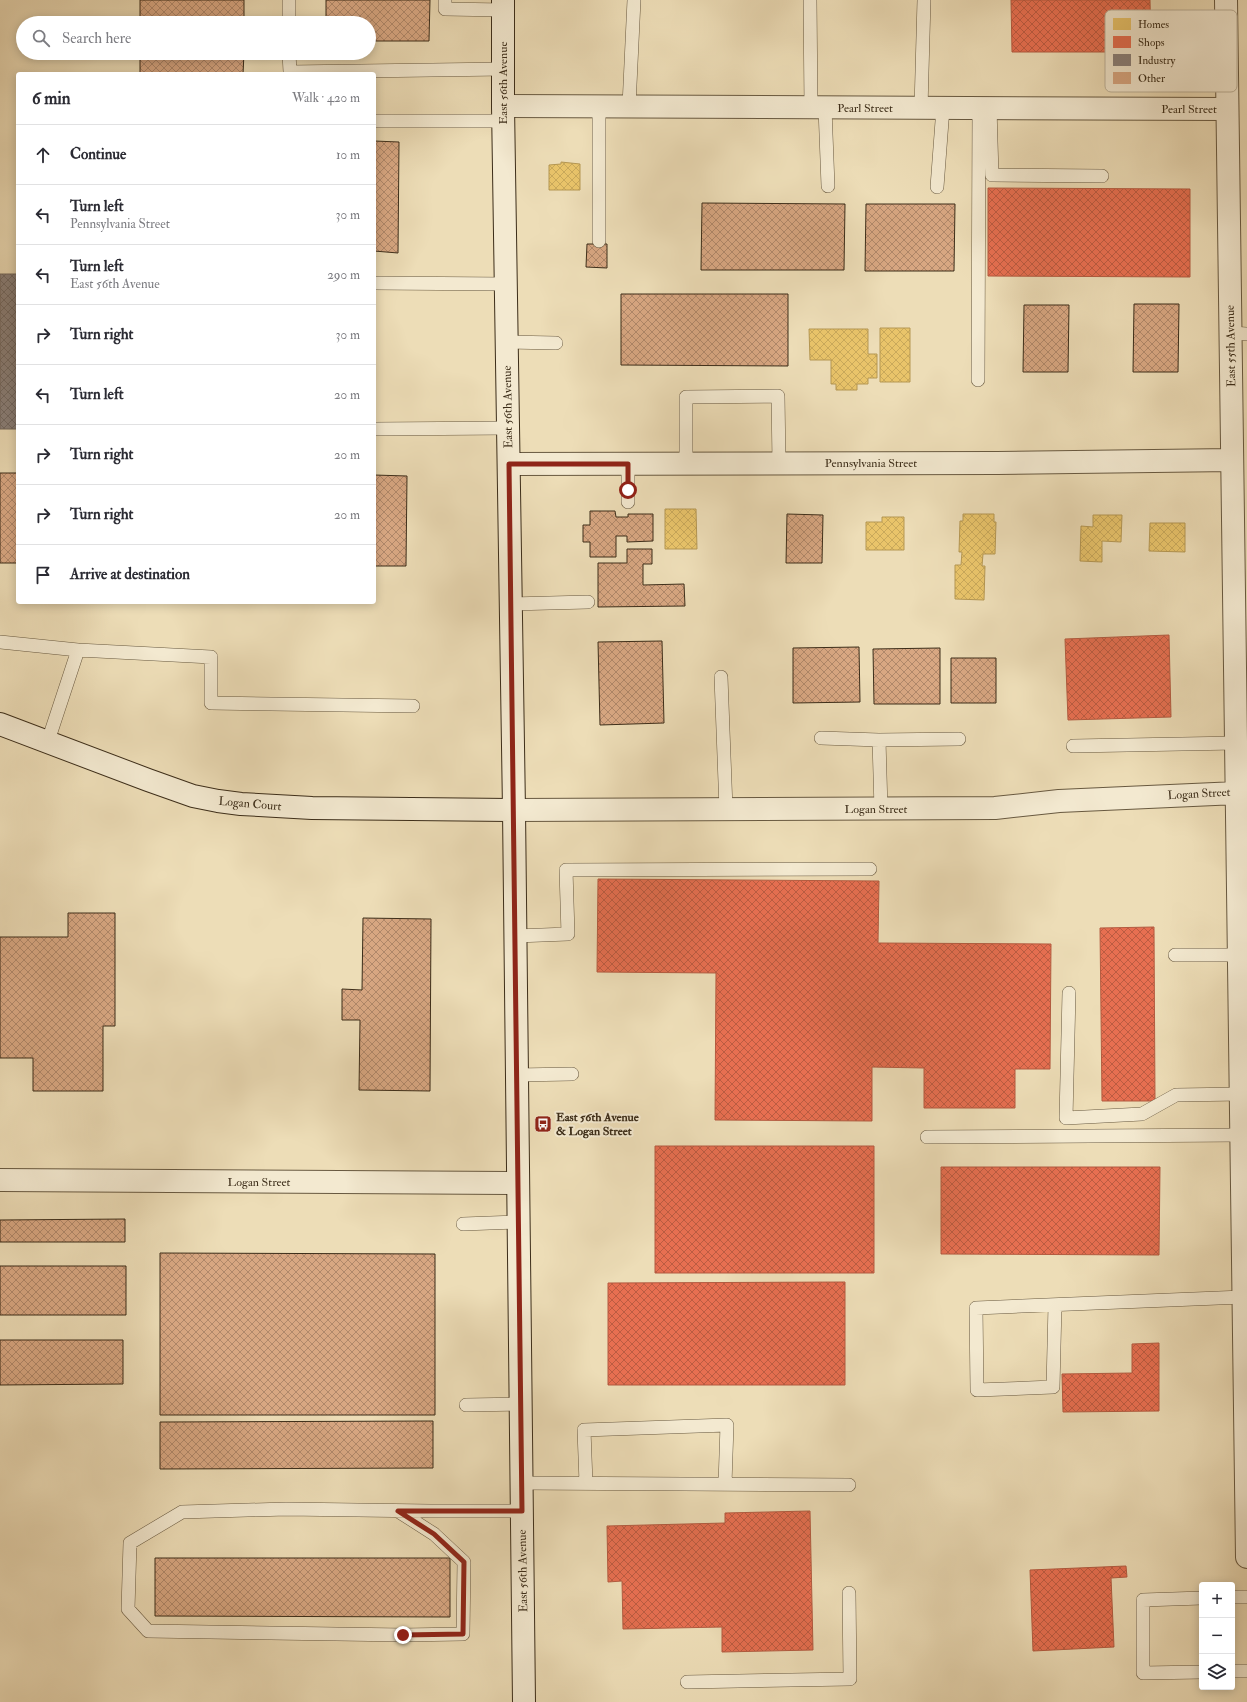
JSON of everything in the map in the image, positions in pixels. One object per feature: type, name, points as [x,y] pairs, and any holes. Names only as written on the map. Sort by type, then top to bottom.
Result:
[{"type":"street","name":"East 55th Avenue","points":[[1226,0],[1226,10]]},
{"type":"street","name":"East 56th Avenue","points":[[503,5],[503,114],[516,936],[524,1702]]},
{"type":"street","name":"East 55th Avenue","points":[[1228,92],[1239,334],[1232,460],[1237,793],[1243,907],[1239,955],[1247,1557]]},
{"type":"street","name":"Pearl Street","points":[[503,114],[599,106],[1228,109]]},
{"type":"street","name":"Pennsylvania Street","points":[[509,464],[1232,460]]},
{"type":"street","name":"Logan Court","points":[[0,724],[193,796],[218,801],[241,804],[312,808],[514,810]]},
{"type":"street","name":"Logan Street","points":[[514,810],[995,808],[1059,801],[1237,793]]},
{"type":"street","name":"Logan Street","points":[[0,1180],[518,1183]]},
{"type":"lane","points":[[288,0],[289,16]]},
{"type":"lane","points":[[445,0],[445,9],[503,5]]},
{"type":"lane","points":[[630,106],[634,0]]},
{"type":"lane","points":[[810,0],[818,107],[828,186]]},
{"type":"lane","points":[[921,108],[924,0]]},
{"type":"lane","points":[[289,60],[290,72],[503,69]]},
{"type":"lane","points":[[599,106],[599,241]]},
{"type":"lane","points":[[937,187],[943,108]]},
{"type":"lane","points":[[984,108],[992,175],[1102,176]]},
{"type":"lane","points":[[978,380],[984,108]]},
{"type":"lane","points":[[376,121],[503,114]]},
{"type":"lane","points":[[376,283],[506,284]]},
{"type":"lane","points":[[507,342],[556,343]]},
{"type":"lane","points":[[686,464],[686,397],[771,396],[778,396],[779,463]]},
{"type":"lane","points":[[376,429],[508,428]]},
{"type":"lane","points":[[628,464],[628,502]]},
{"type":"lane","points":[[511,604],[588,602]]},
{"type":"lane","points":[[0,642],[78,650],[211,657],[211,703],[413,706]]},
{"type":"lane","points":[[48,741],[78,650]]},
{"type":"lane","points":[[722,677],[726,809]]},
{"type":"lane","points":[[821,738],[879,740],[959,738]]},
{"type":"lane","points":[[879,740],[881,809]]},
{"type":"lane","points":[[1073,746],[1236,743]]},
{"type":"lane","points":[[516,936],[568,934],[566,870],[870,869]]},
{"type":"lane","points":[[1175,956],[1239,955]]},
{"type":"lane","points":[[1068,993],[1066,1118],[1142,1114],[1176,1095],[1241,1094]]},
{"type":"lane","points":[[517,1075],[572,1074]]},
{"type":"lane","points":[[928,1137],[1241,1135]]},
{"type":"lane","points":[[463,1224],[519,1222]]},
{"type":"lane","points":[[1055,1305],[1053,1387],[977,1390],[976,1308],[1243,1297]]},
{"type":"lane","points":[[466,1405],[521,1404]]},
{"type":"lane","points":[[586,1483],[584,1430],[727,1425],[726,1484]]},
{"type":"lane","points":[[522,1483],[849,1485]]},
{"type":"lane","points":[[398,1511],[434,1534],[464,1562],[463,1634],[403,1635],[148,1631],[128,1610],[130,1543],[182,1512],[286,1509],[522,1511]]},
{"type":"lane","points":[[687,1682],[850,1679],[849,1594]]},
{"type":"lane","points":[[1235,1597],[1247,1597]]},
{"type":"lane","points":[[1199,1598],[1143,1600],[1143,1673],[1199,1672]]},
{"type":"lane","points":[[1235,1671],[1247,1671]]},
{"type":"building: Homes","points":[[561,162],[580,164],[580,190],[549,190],[549,165],[561,164]]},
{"type":"building: Homes","points":[[880,328],[910,328],[910,382],[880,382]]},
{"type":"building: Homes","points":[[809,329],[868,329],[868,354],[877,354],[877,378],[868,378],[868,384],[857,384],[857,390],[836,390],[836,384],[831,384],[831,360],[810,360]]},
{"type":"building: Homes","points":[[665,509],[696,509],[697,549],[665,549]]},
{"type":"building: Homes","points":[[963,514],[994,514],[994,522],[996,522],[995,554],[983,554],[982,566],[985,566],[984,600],[955,599],[955,565],[961,565],[962,552],[959,552],[960,521],[963,521]]},
{"type":"building: Homes","points":[[1093,515],[1122,515],[1121,542],[1102,541],[1102,562],[1080,561],[1081,526],[1093,527]]},
{"type":"building: Homes","points":[[882,517],[904,517],[904,550],[866,550],[866,522],[882,522]]},
{"type":"building: Homes","points":[[1150,523],[1185,523],[1185,552],[1149,551]]},
{"type":"building: Shops","points":[[1011,0],[1150,0],[1150,10],[1105,10],[1105,52],[1012,52]]},
{"type":"building: Shops","points":[[988,188],[1190,189],[1190,277],[988,276]]},
{"type":"building: Shops","points":[[1169,635],[1171,717],[1068,720],[1065,639]]},
{"type":"building: Shops","points":[[598,879],[879,881],[878,943],[1051,944],[1050,1069],[1015,1069],[1015,1108],[924,1108],[924,1068],[872,1067],[872,1121],[715,1120],[716,973],[597,972]]},
{"type":"building: Shops","points":[[1154,927],[1155,1101],[1102,1101],[1100,928]]},
{"type":"building: Shops","points":[[655,1146],[874,1146],[874,1273],[655,1273]]},
{"type":"building: Shops","points":[[941,1167],[1160,1167],[1159,1255],[941,1254]]},
{"type":"building: Shops","points":[[845,1282],[845,1385],[608,1385],[608,1283]]},
{"type":"building: Shops","points":[[1159,1343],[1159,1411],[1063,1412],[1062,1374],[1132,1373],[1132,1344]]},
{"type":"building: Shops","points":[[810,1511],[813,1650],[722,1652],[722,1627],[623,1629],[622,1581],[608,1582],[607,1526],[725,1523],[725,1513]]},
{"type":"building: Shops","points":[[1126,1566],[1127,1577],[1111,1578],[1114,1647],[1033,1651],[1030,1570]]},
{"type":"building: Industry","points":[[0,274],[16,274],[16,429],[0,429]]},
{"type":"building: Other","points":[[140,0],[244,0],[244,16],[140,16]]},
{"type":"building: Other","points":[[326,0],[430,0],[429,41],[376,41],[376,16],[326,16]]},
{"type":"building: Other","points":[[140,60],[244,60],[243,72],[140,72]]},
{"type":"building: Other","points":[[376,141],[399,142],[398,253],[376,251]]},
{"type":"building: Other","points":[[702,203],[845,204],[844,270],[701,270]]},
{"type":"building: Other","points":[[866,204],[955,204],[954,271],[865,271]]},
{"type":"building: Other","points":[[587,244],[607,244],[607,268],[586,267]]},
{"type":"building: Other","points":[[621,294],[788,294],[788,366],[621,365]]},
{"type":"building: Other","points":[[1134,304],[1179,304],[1178,372],[1133,372]]},
{"type":"building: Other","points":[[1024,305],[1069,305],[1068,372],[1023,372]]},
{"type":"building: Other","points":[[0,473],[16,473],[16,563],[0,563]]},
{"type":"building: Other","points":[[376,475],[407,476],[406,566],[376,566]]},
{"type":"building: Other","points":[[590,511],[615,511],[616,517],[628,517],[628,514],[653,514],[653,541],[627,542],[627,536],[616,536],[616,557],[590,557],[590,542],[583,542],[583,525],[590,525]]},
{"type":"building: Other","points":[[787,514],[823,515],[822,563],[786,563]]},
{"type":"building: Other","points":[[627,549],[652,549],[652,564],[643,564],[643,585],[684,584],[685,606],[598,607],[598,563],[627,563]]},
{"type":"building: Other","points":[[662,641],[664,723],[600,725],[598,642]]},
{"type":"building: Other","points":[[859,647],[860,702],[793,703],[793,648]]},
{"type":"building: Other","points":[[940,648],[940,704],[874,704],[873,649]]},
{"type":"building: Other","points":[[951,658],[996,658],[996,703],[951,703]]},
{"type":"building: Other","points":[[68,913],[115,913],[115,1026],[103,1026],[103,1091],[33,1091],[33,1058],[0,1058],[0,937],[68,937]]},
{"type":"building: Other","points":[[363,918],[431,919],[430,1091],[359,1090],[360,1020],[342,1020],[342,989],[362,990]]},
{"type":"building: Other","points":[[125,1219],[125,1242],[0,1242],[0,1220]]},
{"type":"building: Other","points":[[160,1253],[435,1254],[435,1415],[160,1415]]},
{"type":"building: Other","points":[[0,1266],[126,1266],[126,1315],[0,1315]]},
{"type":"building: Other","points":[[0,1340],[123,1340],[123,1384],[0,1385]]},
{"type":"building: Other","points":[[433,1421],[433,1468],[160,1469],[160,1422]]},
{"type":"building: Other","points":[[155,1558],[450,1558],[450,1617],[155,1616]]},
{"type":"place","name":"East 56th Avenue & Logan Street","points":[[543,1124]]},
{"type":"route","points":[[403,1635],[463,1634],[464,1562],[434,1534],[398,1511],[522,1511],[509,464],[628,464],[628,490]]}]
